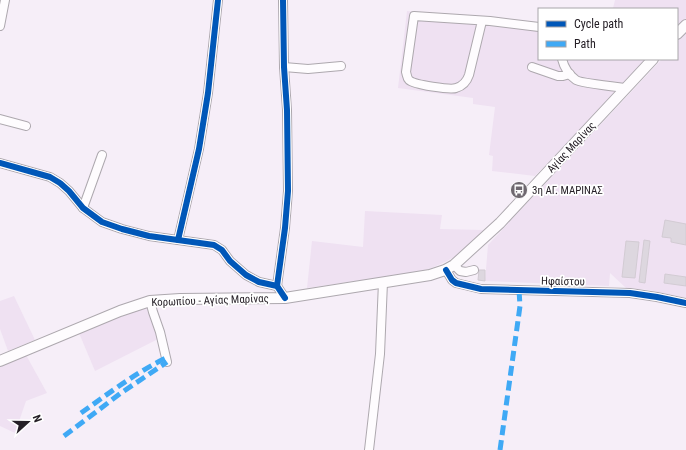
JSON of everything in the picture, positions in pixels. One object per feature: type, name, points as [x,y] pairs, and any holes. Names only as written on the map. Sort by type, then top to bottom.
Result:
[{"type":"main road","points":[[678,33],[686,25]]},
{"type":"main road","name":"Αγίας Μαρίνας","points":[[383,282],[430,276],[450,268],[500,223],[652,60]]},
{"type":"main road","name":"Κορωπίου - Αγίας Μαρίνας","points":[[0,361],[120,311],[150,301],[180,299],[285,298],[383,282]]},
{"type":"street","points":[[0,26],[5,0]]},
{"type":"street","points":[[178,240],[199,149],[208,93],[218,0]]},
{"type":"street","points":[[283,0],[288,191],[285,228],[277,286],[285,298]]},
{"type":"street","points":[[482,21],[467,81],[455,89],[420,85],[410,81],[406,72],[414,16],[482,21],[538,27]]},
{"type":"street","points":[[562,60],[570,74],[577,82],[626,88]]},
{"type":"street","points":[[284,67],[308,69],[341,66]]},
{"type":"street","points":[[532,67],[558,76],[570,74]]},
{"type":"street","points":[[0,119],[26,126]]},
{"type":"street","points":[[83,208],[102,156]]},
{"type":"street","points":[[0,164],[50,177],[60,183],[83,208],[102,222],[149,236],[214,245],[222,250],[234,265],[246,275],[259,282],[277,286]]},
{"type":"street","points":[[450,268],[466,272],[474,270]]},
{"type":"street","name":"Ηφαίστου","points":[[450,268],[452,280],[456,283],[481,289],[630,293],[657,297],[686,304]]},
{"type":"street","points":[[369,450],[380,354],[383,282]]},
{"type":"street","points":[[150,301],[160,332],[167,362]]},
{"type":"shaded area","points":[[615,0],[686,0],[686,18],[678,27],[678,8],[613,8]]},
{"type":"shaded area","points":[[407,11],[538,25],[538,60],[646,60],[535,176],[492,171],[493,156],[489,155],[495,107],[473,104],[473,98],[398,88]]},
{"type":"shaded area","points":[[686,32],[686,298],[649,290],[626,288],[610,273],[609,286],[485,281],[488,245],[661,60],[678,60],[678,41]]},
{"type":"shaded area","points":[[365,211],[442,215],[440,229],[484,230],[469,246],[456,256],[429,269],[307,288],[312,241],[363,247]]},
{"type":"shaded area","points":[[14,296],[35,340],[8,351],[0,329],[0,301]]},
{"type":"shaded area","points":[[150,307],[160,338],[95,371],[79,333],[119,316]]},
{"type":"shaded area","points":[[26,355],[47,393],[26,401],[15,433],[0,426],[0,366]]},
{"type":"building","points":[[665,220],[686,224],[686,245],[671,242],[671,238],[662,237]]},
{"type":"building","points":[[644,240],[650,241],[645,283],[639,282]]},
{"type":"building","points":[[626,241],[639,242],[635,278],[622,277]]},
{"type":"building","points":[[479,270],[485,270],[485,281],[478,280]]},
{"type":"building","points":[[665,274],[686,277],[686,286],[664,283]]},
{"type":"marked path","points":[[500,450],[520,306],[519,290]]},
{"type":"marked path","points":[[81,413],[133,377],[166,358]]},
{"type":"marked path","points":[[64,436],[121,393],[167,362]]},
{"type":"cycle path","points":[[178,240],[199,149],[208,93],[218,0]]},
{"type":"cycle path","points":[[277,286],[285,228],[288,191],[283,0]]},
{"type":"cycle path","points":[[0,163],[50,177],[60,183],[69,191],[83,208],[102,222],[149,236],[214,245],[222,250],[230,261],[246,275],[259,282],[277,286],[285,298]]},
{"type":"cycle path","points":[[446,270],[452,280],[456,283],[481,289],[630,293],[686,303]]},
{"type":"place","name":"3η ΑΓ. ΜΑΡΙΝΑΣ","points":[[519,190]]}]
